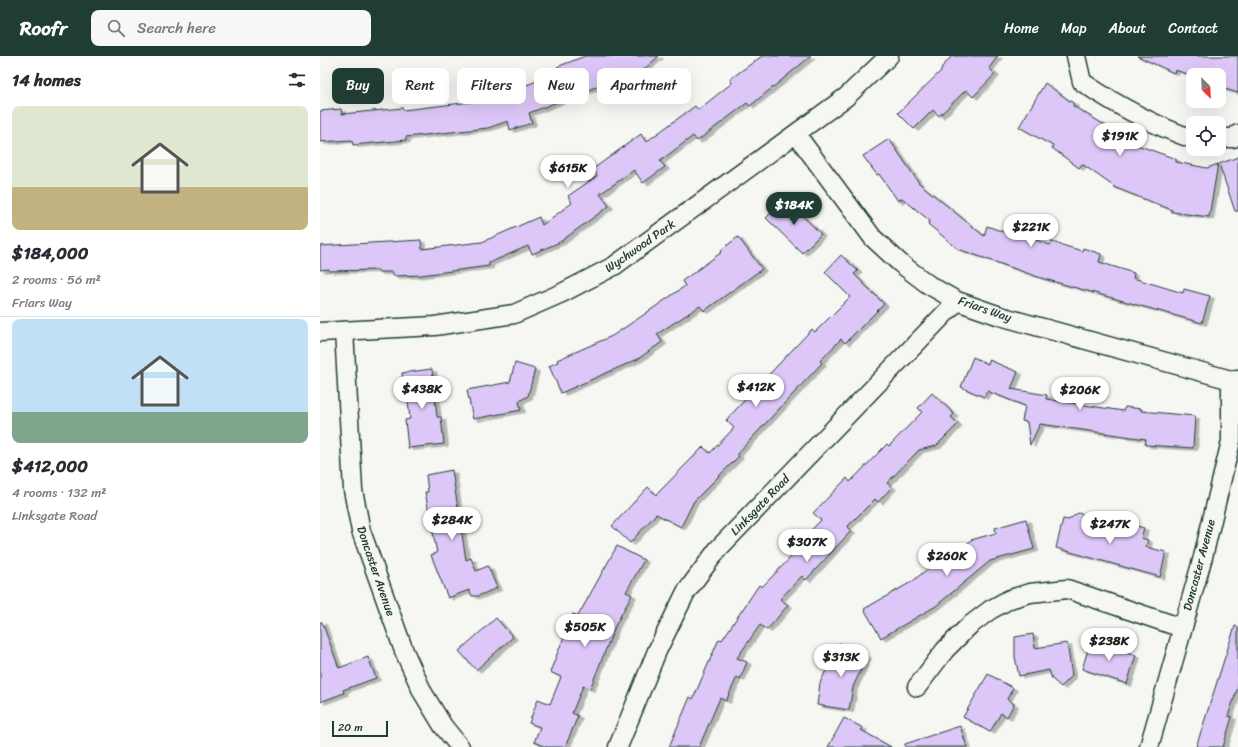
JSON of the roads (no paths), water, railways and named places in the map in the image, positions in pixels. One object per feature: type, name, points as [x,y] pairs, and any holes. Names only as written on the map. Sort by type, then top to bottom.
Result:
[{"type":"street","name":"Wychwood Park","points":[[320,332],[435,326],[514,314],[562,294],[614,266],[796,134],[846,97],[890,56]]},
{"type":"street","points":[[1076,56],[1082,82],[1118,106],[1157,126],[1186,136]]},
{"type":"street","name":"Friars Way","points":[[796,134],[873,238],[900,263],[929,285],[957,301],[1000,316],[1235,380]]},
{"type":"street","points":[[1226,138],[1233,138],[1238,134]]},
{"type":"street","name":"Linksgate Road","points":[[618,747],[657,651],[686,592],[718,549],[957,301]]},
{"type":"street","name":"Doncaster Avenue","points":[[344,331],[353,490],[361,531],[404,651],[423,693],[444,726],[460,747]]},
{"type":"street","name":"Doncaster Avenue","points":[[1149,747],[1202,557],[1231,441],[1235,380]]},
{"type":"street","points":[[917,686],[945,650],[969,626],[990,610],[1010,599],[1030,593],[1067,589],[1182,628]]}]
